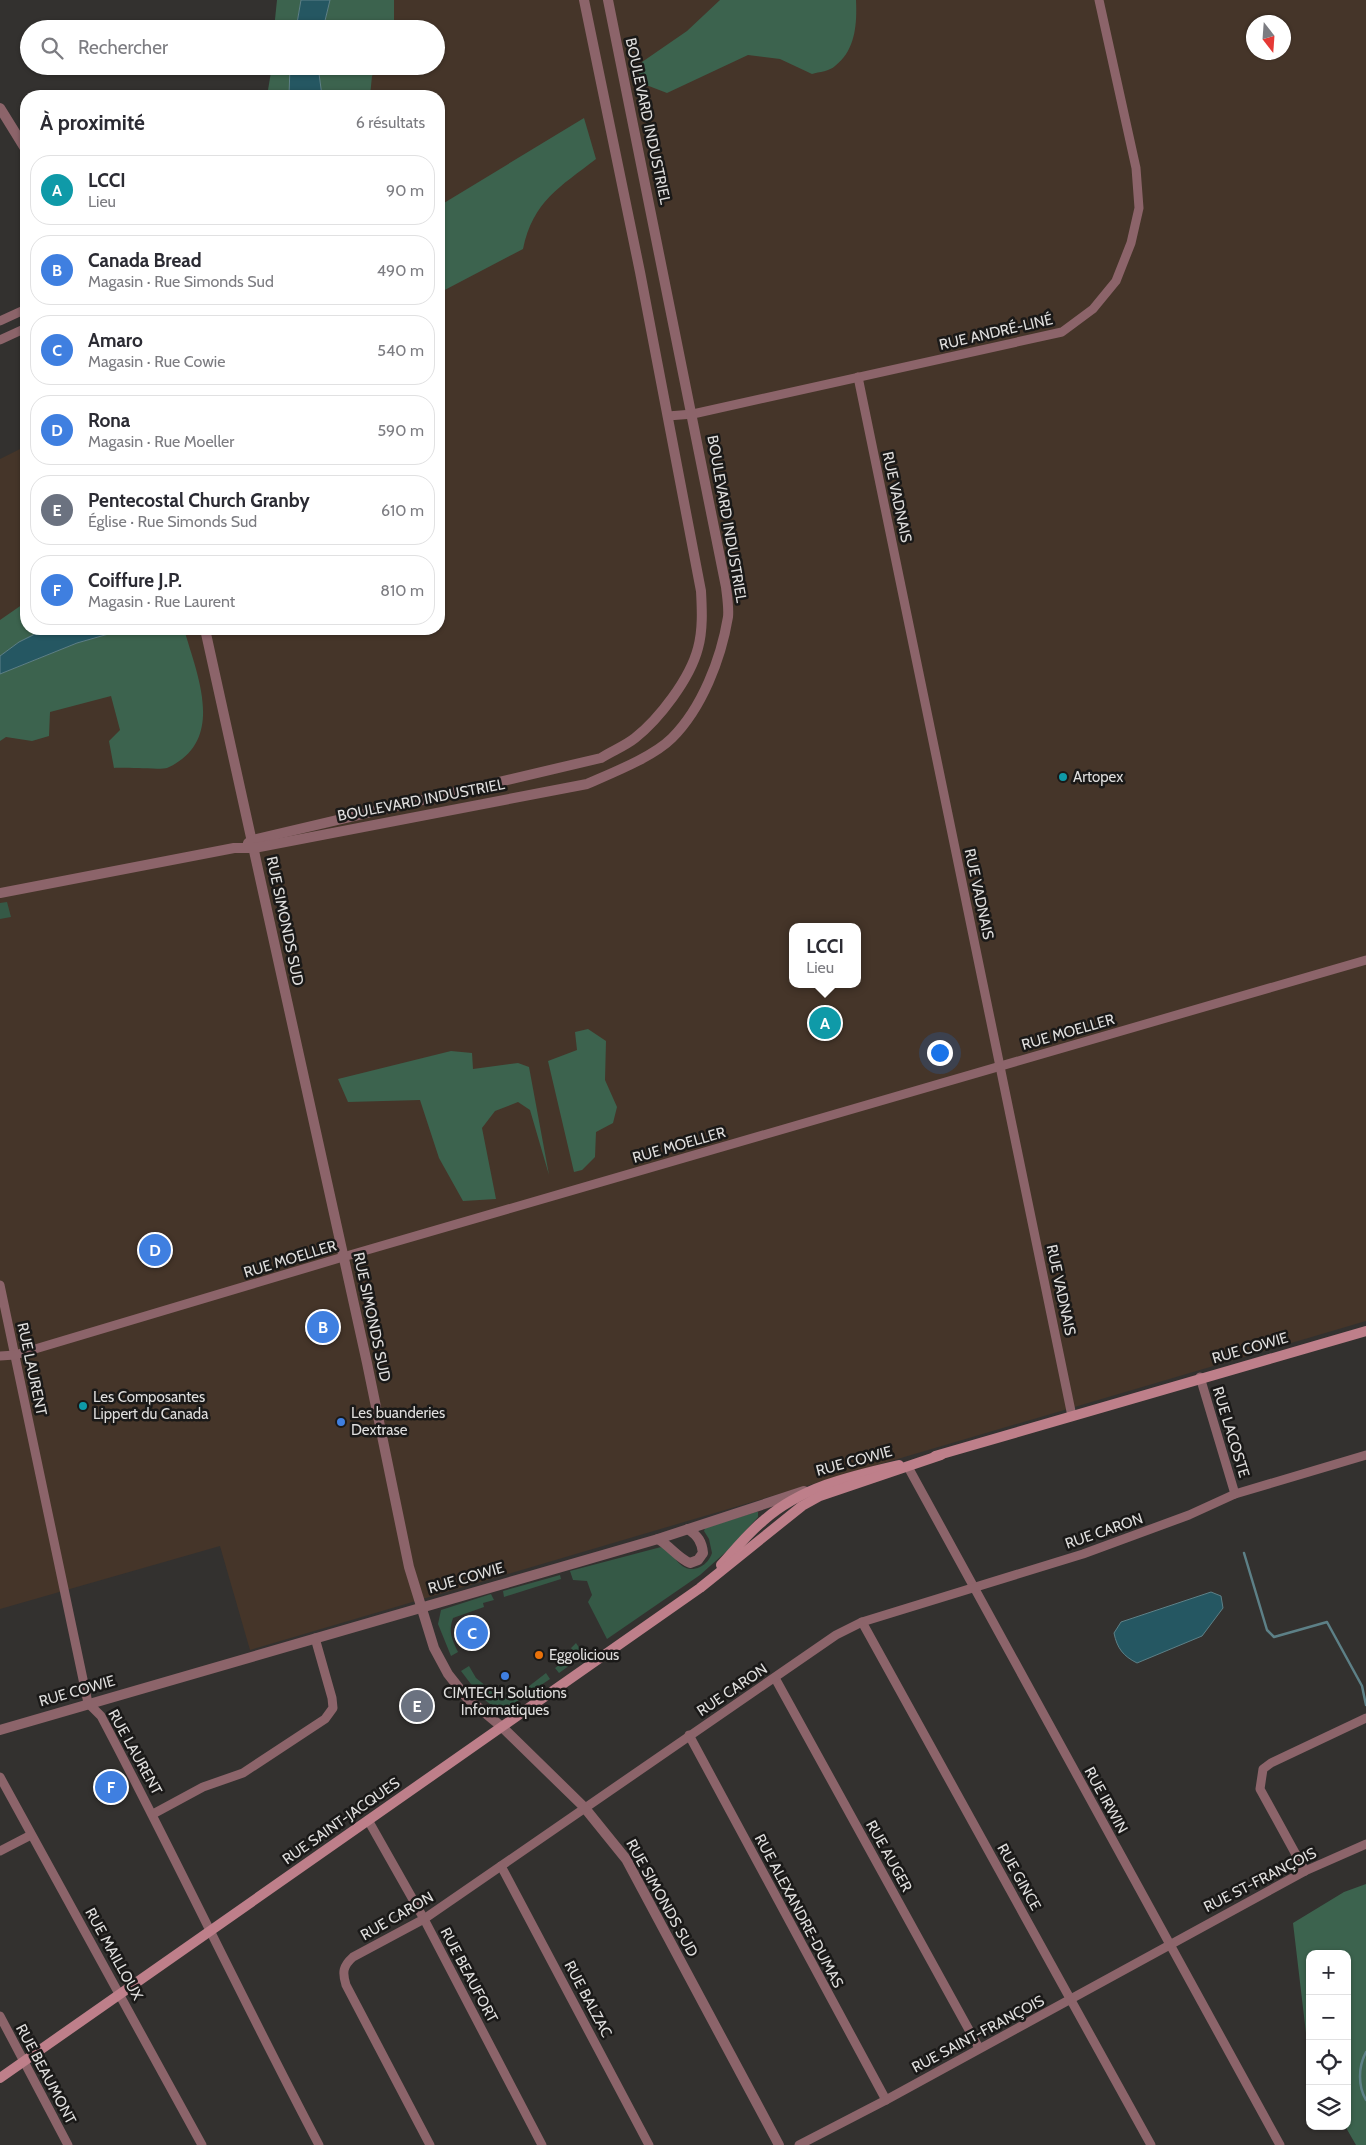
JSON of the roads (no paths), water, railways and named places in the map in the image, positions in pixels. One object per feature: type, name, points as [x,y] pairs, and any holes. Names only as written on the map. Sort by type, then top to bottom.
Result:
[{"type":"main road","name":"RUE COWIE","points":[[814,1488],[941,1455],[1366,1331]]},
{"type":"main road","name":"RUE COWIE","points":[[908,1467],[941,1455]]},
{"type":"main road","name":"RUE SAINT-JACQUES","points":[[0,2078],[700,1588],[802,1506],[820,1496],[908,1467]]},
{"type":"main road","name":"RUE SAINT-JACQUES","points":[[700,1588],[762,1521],[790,1501],[814,1488]]},
{"type":"street","name":"BOULEVARD INDUSTRIEL","points":[[0,894],[240,848],[602,758],[635,738],[655,720],[683,681],[698,648],[702,612],[701,591],[668,416],[584,0]]},
{"type":"street","name":"BOULEVARD INDUSTRIEL","points":[[253,844],[588,784],[624,768],[672,738],[702,697],[718,659],[728,616],[726,587],[693,414],[608,0]]},
{"type":"street","name":"RUE ANDRÉ-LINÉ","points":[[668,416],[693,414],[1062,332],[1092,309],[1116,281],[1131,243],[1139,208],[1136,168],[1099,0]]},
{"type":"street","points":[[0,108],[20,140]]},
{"type":"street","points":[[0,321],[20,312]]},
{"type":"street","points":[[0,340],[20,331]]},
{"type":"street","name":"RUE VADNAIS","points":[[858,377],[1072,1416]]},
{"type":"street","name":"RUE SIMONDS SUD","points":[[206,635],[410,1567],[434,1648],[448,1674],[468,1698],[502,1727],[584,1807],[626,1859],[779,2145]]},
{"type":"street","name":"RUE MOELLER","points":[[0,1356],[15,1355],[343,1257],[1366,960]]},
{"type":"street","name":"RUE LAURENT","points":[[0,1286],[88,1703],[101,1716],[153,1814],[212,1930],[266,2044],[319,2145]]},
{"type":"street","name":"RUE LACOSTE","points":[[1200,1378],[1235,1494]]},
{"type":"street","name":"RUE CARON","points":[[430,2145],[346,1985],[343,1974],[345,1964],[353,1957],[424,1919],[836,1635],[862,1622],[973,1586],[1083,1554],[1189,1515],[1235,1494],[1366,1455]]},
{"type":"street","name":"RUE IRWIN","points":[[908,1467],[1280,2145]]},
{"type":"street","name":"RUE COWIE","points":[[0,1730],[420,1606],[658,1539],[814,1488]]},
{"type":"street","points":[[658,1539],[670,1546],[683,1560],[690,1563],[698,1560],[703,1553],[702,1544],[696,1535],[688,1529]]},
{"type":"street","name":"RUE GINCE","points":[[862,1622],[1151,2145]]},
{"type":"street","points":[[153,1814],[202,1787],[243,1773],[325,1719],[332,1708],[332,1698],[315,1638]]},
{"type":"street","name":"RUE AUGER","points":[[775,1678],[979,2048]]},
{"type":"street","points":[[1305,1870],[1260,1789],[1263,1769],[1270,1762],[1366,1718]]},
{"type":"street","name":"RUE ALEXANDRE-DUMAS","points":[[689,1735],[886,2100]]},
{"type":"street","name":"RUE MAILLOUX","points":[[0,1778],[121,1994],[202,2145]]},
{"type":"street","name":"RUE BEAUFORT","points":[[368,1820],[424,1919],[542,2145]]},
{"type":"street","points":[[0,1851],[31,1835]]},
{"type":"street","name":"RUE ST-FRANÇOIS","points":[[1169,1944],[1305,1870],[1366,1844]]},
{"type":"street","name":"RUE BALZAC","points":[[501,1866],[650,2145]]},
{"type":"street","name":"RUE SAINT-FRANÇOIS","points":[[799,2145],[1071,2000],[1169,1944]]},
{"type":"street","name":"RUE BEAUMONT","points":[[0,2016],[68,2145]]},
{"type":"water","points":[[301,0],[330,0],[325,20],[298,20]]},
{"type":"water","points":[[290,75],[319,75],[321,90],[289,90]]},
{"type":"water","points":[[33,635],[105,635],[77,643],[0,674],[0,656],[19,642]]},
{"type":"water","points":[[1211,1592],[1221,1596],[1223,1608],[1202,1636],[1137,1663],[1124,1654],[1119,1647],[1114,1633],[1121,1622]]},
{"type":"waterway","points":[[1244,1553],[1267,1630],[1274,1637],[1327,1622],[1362,1686],[1366,1705]]},
{"type":"waterway","points":[[1366,2052],[1360,2070],[1360,2083],[1366,2100]]},
{"type":"place","name":"Artopex","points":[[1063,777]]},
{"type":"place","name":"LCCI","points":[[825,1023]]},
{"type":"place","name":"Rona","points":[[155,1250]]},
{"type":"place","name":"Canada Bread","points":[[323,1327]]},
{"type":"place","name":"Les Composantes Lippert du Canada","points":[[83,1406]]},
{"type":"place","name":"Les buanderies Dextrase","points":[[341,1422]]},
{"type":"place","name":"Amaro","points":[[472,1633]]},
{"type":"place","name":"Eggolicious","points":[[539,1655]]},
{"type":"place","name":"CIMTECH Solutions Informatiques","points":[[505,1676]]},
{"type":"place","name":"Pentecostal Church Granby","points":[[417,1706]]},
{"type":"place","name":"Coiffure J.P.","points":[[111,1787]]}]
